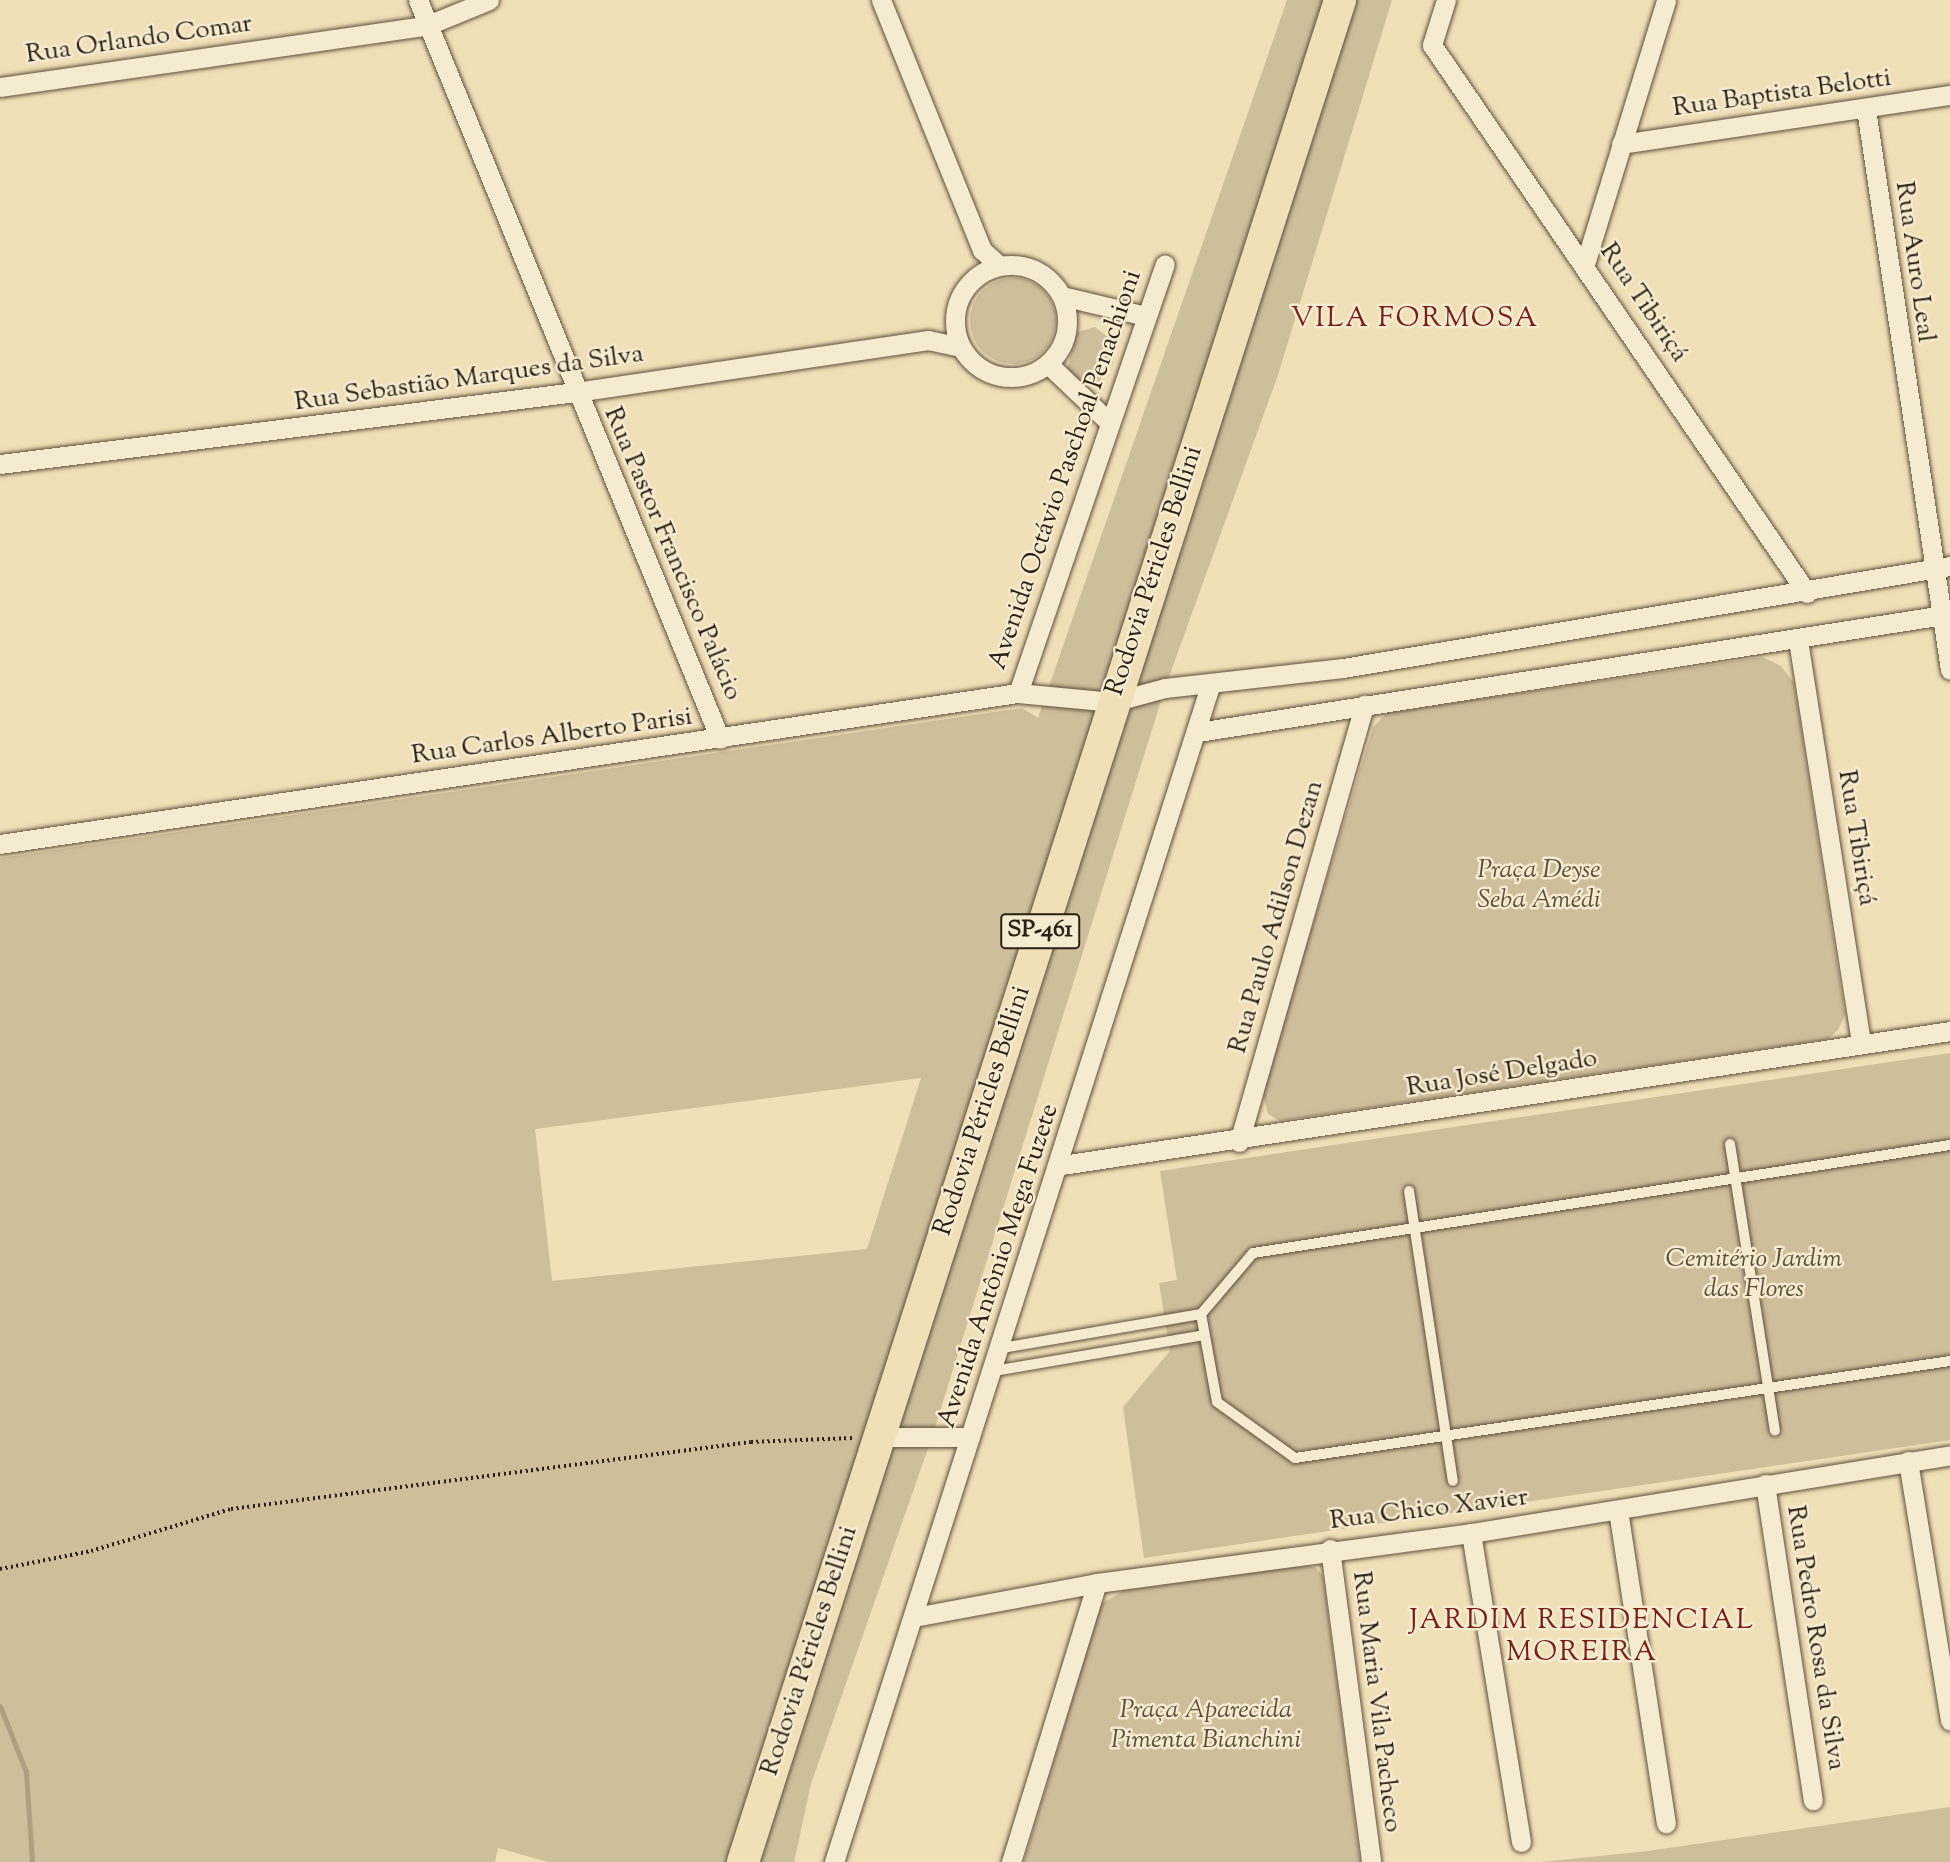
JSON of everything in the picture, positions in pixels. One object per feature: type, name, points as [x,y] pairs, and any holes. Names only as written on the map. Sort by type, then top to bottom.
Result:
[{"type":"main road","name":"Rodovia Péricles Bellini","points":[[743,1862],[1340,0]]},
{"type":"street","name":"Rua Pastor Francisco Palácio","points":[[418,0],[720,739]]},
{"type":"street","name":"Rua Orlando Comar","points":[[0,87],[428,25],[489,0]]},
{"type":"street","points":[[881,0],[982,250],[1000,266],[1035,272],[1062,296],[1146,316]]},
{"type":"street","name":"Rua Tibiriçá","points":[[1446,0],[1432,45],[1585,264],[1807,593]]},
{"type":"street","points":[[1585,264],[1666,0]]},
{"type":"street","name":"Rua Baptista Belotti","points":[[1621,144],[1950,95]]},
{"type":"street","name":"Rua Auro Leal","points":[[1866,109],[1940,568],[1950,670]]},
{"type":"street","points":[[978,275],[982,250]]},
{"type":"street","name":"Avenida Octávio Paschoal Penachioni","points":[[1018,693],[1164,264]]},
{"type":"street","points":[[1000,266],[978,275],[960,295],[954,321],[960,347],[972,363],[1000,376],[1031,374],[1048,364],[1067,332],[1062,296]]},
{"type":"street","name":"Rua Sebastião Marques da Silva","points":[[928,340],[954,321]]},
{"type":"street","name":"Rua Sebastião Marques da Silva","points":[[0,477],[9,465],[576,392],[928,340],[960,347]]},
{"type":"street","points":[[1048,364],[1109,422]]},
{"type":"street","points":[[1113,702],[1164,688],[1210,686],[1807,593],[1940,568]]},
{"type":"street","points":[[1198,732],[1945,615]]},
{"type":"street","name":"Rua Tibiriçá","points":[[1798,639],[1861,1044]]},
{"type":"street","name":"Avenida Antônio Mega Fuzete","points":[[834,1862],[970,1437],[1062,1165],[1198,732],[1210,686]]},
{"type":"street","name":"Rua Carlos Alberto Parisi","points":[[0,844],[1018,693],[1113,702]]},
{"type":"street","name":"Rua Paulo Adilson Dezan","points":[[1239,1142],[1364,705]]},
{"type":"street","name":"Rua José Delgado","points":[[1062,1165],[1239,1142],[1950,1031]]},
{"type":"street","points":[[879,1437],[970,1437]]},
{"type":"street","name":"Rua Chico Xavier","points":[[914,1617],[1097,1583],[1330,1549],[1471,1533],[1950,1455]]},
{"type":"street","points":[[1908,1461],[1950,1721]]},
{"type":"street","name":"Rua Pedro Rosa da Silva","points":[[1765,1484],[1813,1800]]},
{"type":"street","points":[[1618,1510],[1666,1823]]},
{"type":"street","points":[[1471,1533],[1521,1842]]},
{"type":"street","name":"Rua Maria Vila Pacheco","points":[[1330,1549],[1371,1862]]},
{"type":"street","points":[[1011,1862],[1097,1583]]},
{"type":"lane","points":[[1730,1144],[1775,1430]]},
{"type":"lane","points":[[1002,1348],[1201,1314],[1246,1256],[1950,1145]]},
{"type":"lane","points":[[1409,1191],[1452,1481]]},
{"type":"lane","points":[[1201,1314],[1217,1402],[1283,1453],[1307,1458],[1950,1361]]},
{"type":"lane","points":[[994,1371],[1203,1335]]},
{"type":"path","points":[[0,1569],[91,1551],[231,1509],[751,1441],[879,1437]]},
{"type":"green space","points":[[1287,0],[1392,0],[1278,375],[1165,688],[932,1437],[811,1784],[794,1862],[548,1862],[498,1848],[495,1862],[0,1862],[0,858],[1022,708],[1038,718]],"holes":[[[921,1078],[867,1249],[552,1281],[535,1129]]]},
{"type":"green space","points":[[1005,278],[1021,278],[1044,290],[1053,304],[1056,321],[1053,338],[1044,352],[1021,364],[1005,364],[989,357],[977,345],[970,329],[970,313],[977,297],[989,285]]},
{"type":"green space","points":[[1095,327],[1113,341],[1113,363],[1097,384],[1078,385],[1066,373],[1077,332]]},
{"type":"green space","name":"Praça Deyse Seba Amédi","points":[[1762,657],[1781,666],[1794,683],[1845,1015],[1838,1030],[1828,1039],[1280,1121],[1268,1114],[1262,1091],[1373,727],[1387,713]]},
{"type":"green space","name":"Cemitério Jardim das Flores","points":[[1950,1053],[1950,1440],[1144,1558],[1123,1407],[1170,1351],[1159,1283],[1177,1280],[1160,1171]]},
{"type":"green space","name":"Praça Aparecida Pimenta Bianchini","points":[[1299,1565],[1315,1567],[1323,1576],[1360,1862],[1024,1862],[1101,1604],[1123,1591]]},
{"type":"green space","points":[[1950,1807],[1950,1862],[1540,1862],[1648,1851]]},
{"type":"waterway","points":[[0,1706],[26,1772],[32,1862]]},
{"type":"district","name":"VILA FORMOSA","points":[[1415,319]]},
{"type":"district","name":"JARDIM RESIDENCIAL MOREIRA","points":[[1582,1637]]}]
